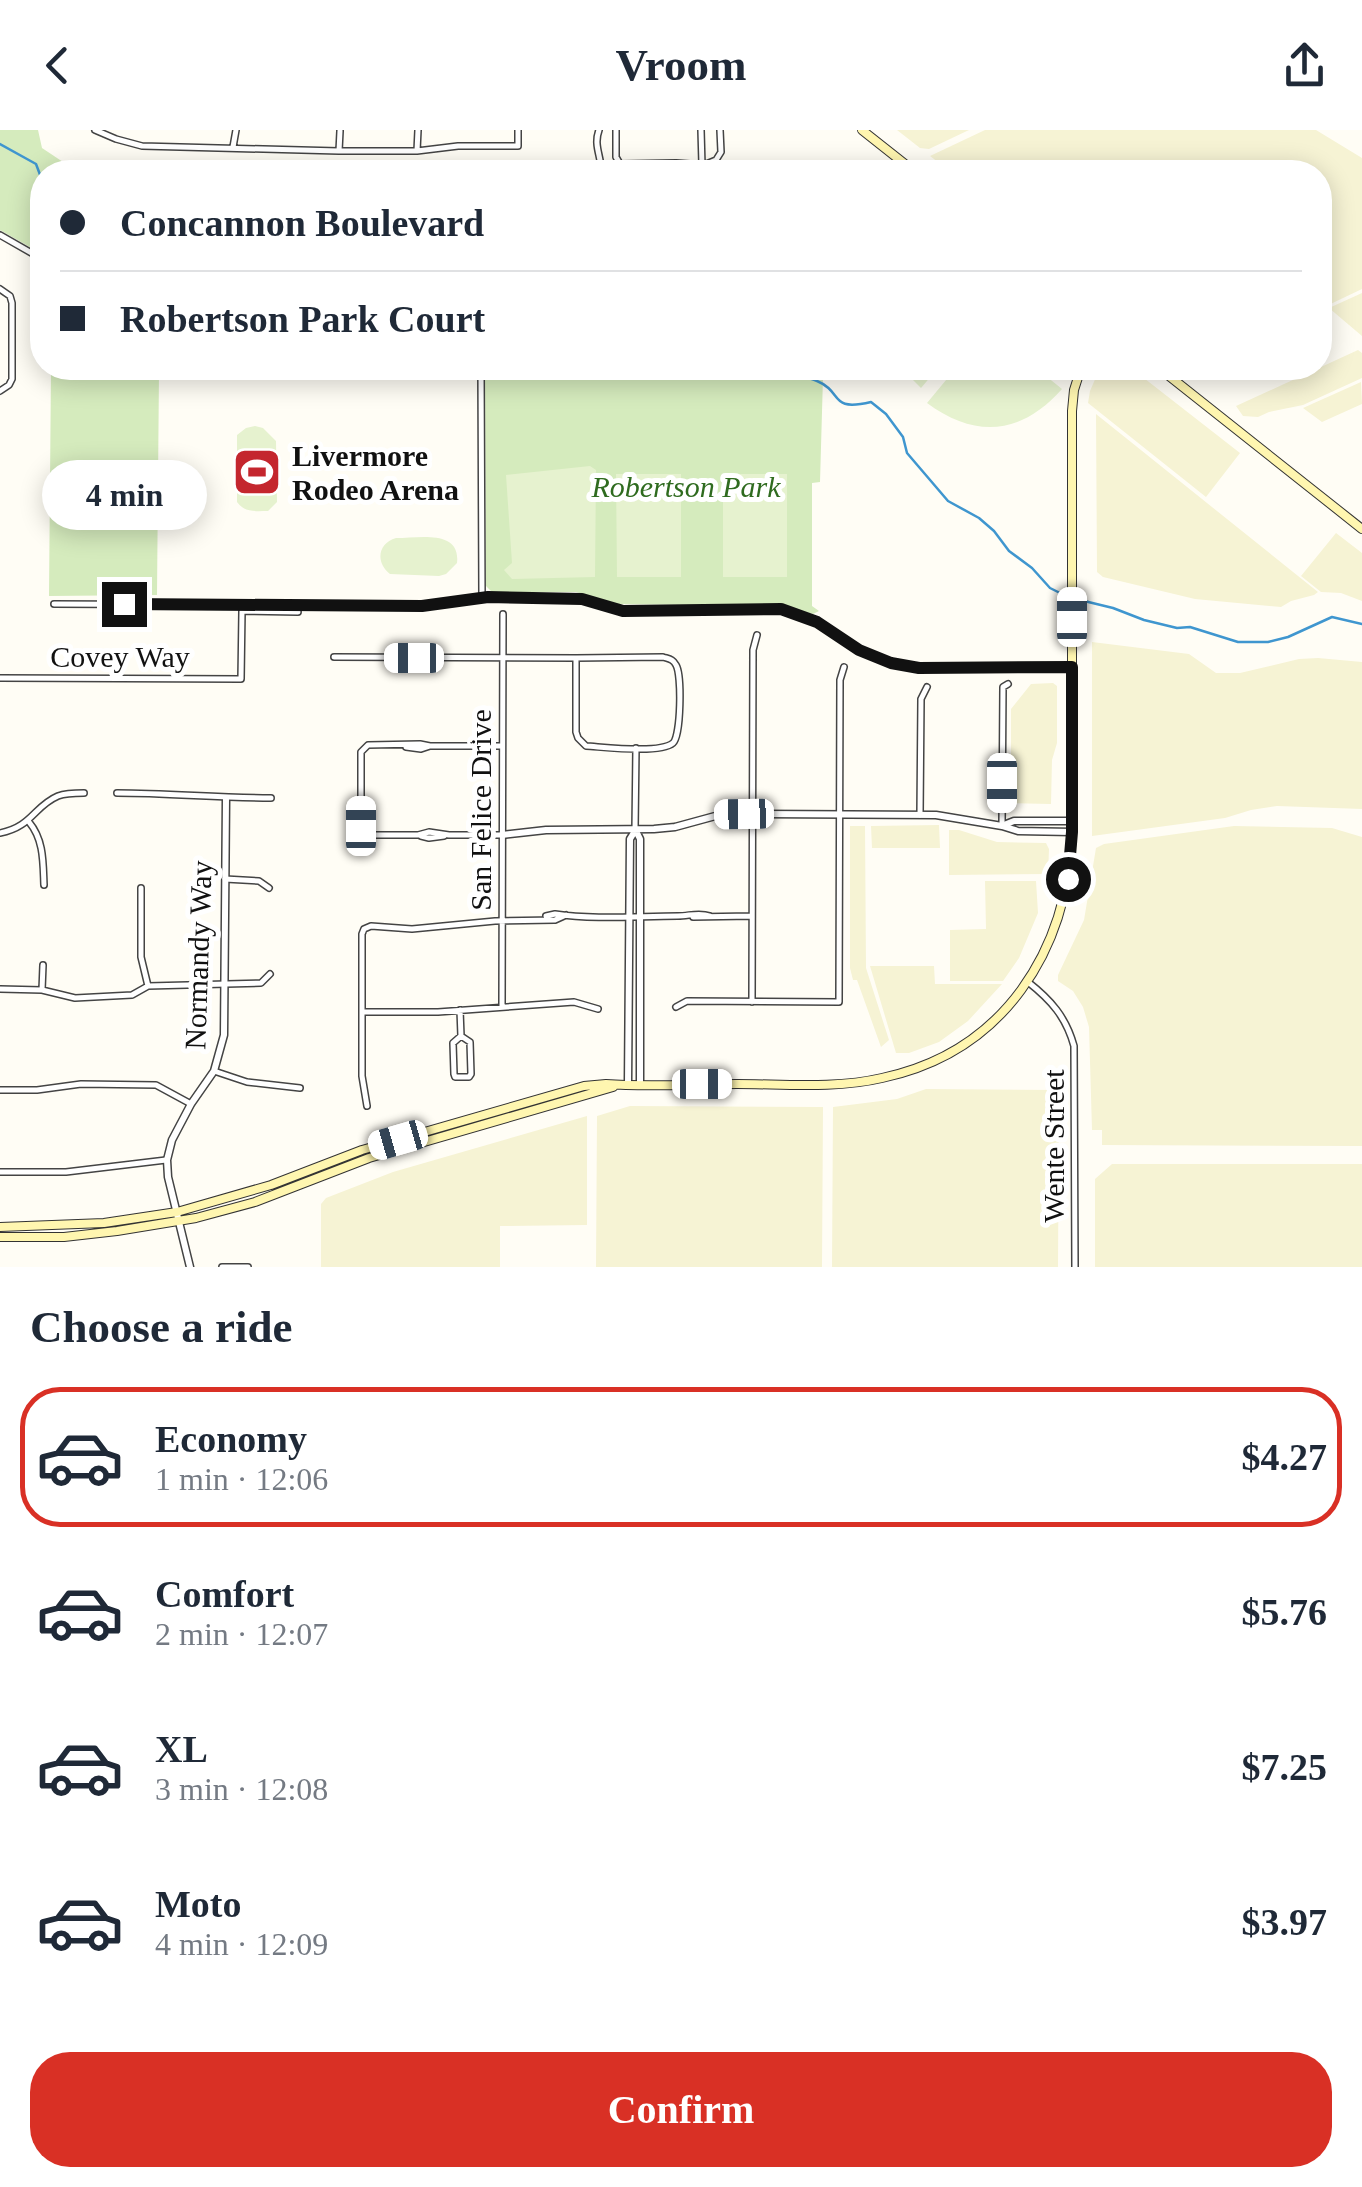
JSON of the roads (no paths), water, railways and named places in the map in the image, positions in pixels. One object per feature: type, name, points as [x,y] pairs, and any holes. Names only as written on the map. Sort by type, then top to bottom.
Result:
[{"type":"main road","points":[[862,130],[900,160]]},
{"type":"main road","points":[[0,1226],[196,1218],[255,1202],[369,1158],[625,1085],[858,1082],[930,1062],[983,1030],[1005,1011],[1028,982],[1051,941],[1065,896],[1072,832],[1072,411],[1077,380]]},
{"type":"main road","points":[[1174,380],[1362,530]]},
{"type":"main road","points":[[0,1236],[64,1237],[117,1231],[178,1216]]},
{"type":"street","points":[[95,130],[142,146],[339,152],[518,146],[518,130]]},
{"type":"street","points":[[233,148],[236,130]]},
{"type":"street","points":[[339,152],[340,130]]},
{"type":"street","points":[[417,151],[418,130]]},
{"type":"street","points":[[599,130],[595,140],[601,160]]},
{"type":"street","points":[[616,130],[617,160]]},
{"type":"street","points":[[701,130],[702,160]]},
{"type":"street","points":[[716,160],[721,152],[720,130]]},
{"type":"street","points":[[0,234],[30,252]]},
{"type":"street","points":[[0,289],[10,296],[12,303],[13,373],[8,386],[1,390]]},
{"type":"street","points":[[481,380],[482,597]]},
{"type":"street","points":[[54,604],[422,606],[482,597],[582,599],[623,611],[781,609],[817,622],[859,650],[891,663],[919,668],[1072,667]]},
{"type":"street","name":"Covey Way","points":[[0,678],[241,678],[242,612],[298,612]]},
{"type":"street","name":"San Felice Drive","points":[[502,1006],[503,614]]},
{"type":"street","points":[[752,1002],[753,650],[757,634]]},
{"type":"street","points":[[334,657],[663,657],[675,663],[679,688],[676,739],[662,748],[586,746],[578,738],[576,658]]},
{"type":"street","points":[[676,1006],[687,1001],[839,1002],[840,680],[844,667]]},
{"type":"street","points":[[1002,826],[1003,687],[1008,684]]},
{"type":"street","points":[[920,815],[920,699],[927,687]]},
{"type":"street","points":[[502,746],[368,745],[360,752],[361,826],[367,834],[428,838],[675,827],[720,815],[920,815],[945,816],[1018,832],[1072,832]]},
{"type":"street","points":[[625,1085],[630,839],[635,830],[636,748]]},
{"type":"street","points":[[0,833],[18,828],[62,794],[84,792]]},
{"type":"street","points":[[118,794],[271,798]]},
{"type":"street","name":"Normandy Way","points":[[167,1160],[172,1140],[214,1070],[224,1035],[226,798]]},
{"type":"street","points":[[29,821],[38,833],[44,885]]},
{"type":"street","points":[[1002,826],[1014,821],[1072,821]]},
{"type":"street","points":[[635,830],[640,839],[640,1084]]},
{"type":"street","points":[[225,879],[259,881],[269,888]]},
{"type":"street","points":[[142,888],[142,958],[148,986]]},
{"type":"street","points":[[368,1106],[362,1081],[364,928],[555,920],[566,916],[704,913],[753,916]]},
{"type":"street","points":[[42,990],[44,965]]},
{"type":"street","points":[[0,990],[102,997],[132,994],[148,986],[260,983],[270,974]]},
{"type":"street","name":"Wente Street","points":[[1028,982],[1064,1019],[1074,1046],[1076,1267]]},
{"type":"street","points":[[362,1012],[574,1002],[598,1009]]},
{"type":"street","points":[[460,1010],[461,1036]]},
{"type":"street","points":[[461,1036],[472,1046],[469,1077],[454,1074],[453,1043],[461,1036]]},
{"type":"street","points":[[214,1070],[246,1082],[300,1088]]},
{"type":"street","points":[[0,1090],[81,1084],[156,1085],[192,1104]]},
{"type":"street","points":[[0,1172],[66,1172],[167,1160],[190,1267]]},
{"type":"street","points":[[222,1267],[248,1267]]},
{"type":"waterway","points":[[0,144],[30,161]]},
{"type":"waterway","points":[[814,380],[825,385],[842,403],[871,402],[886,414],[903,437],[907,453],[948,501],[979,518],[1050,588],[1068,597]]},
{"type":"waterway","points":[[1076,599],[1238,642],[1288,637],[1332,617],[1362,624]]},
{"type":"place","name":"Livermore Rodeo Arena","points":[[257,472]]},
{"type":"park label","name":"Robertson Park","points":[[686,486]]}]
